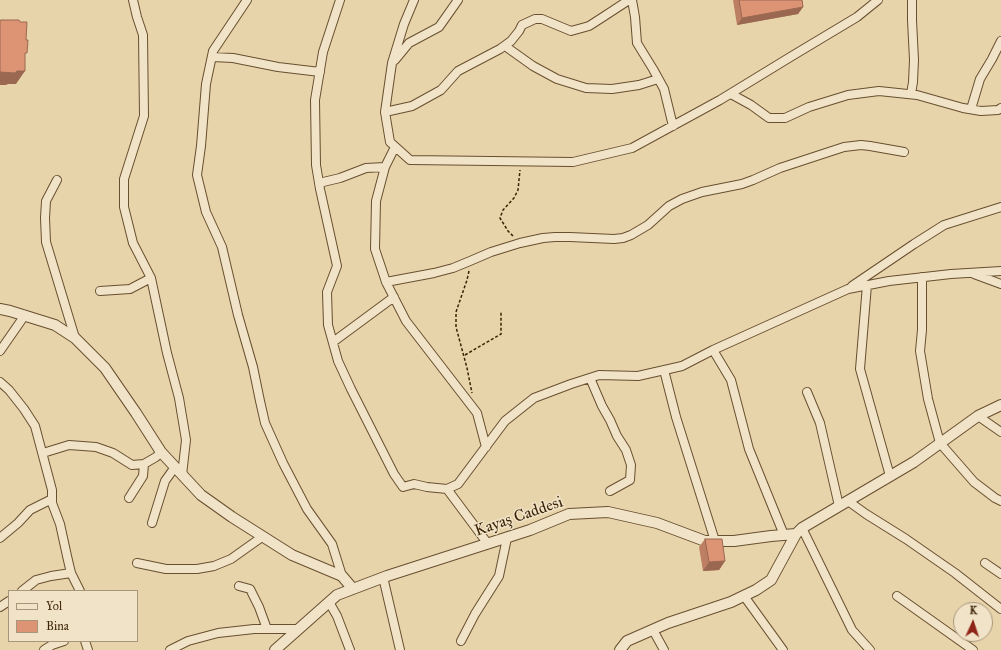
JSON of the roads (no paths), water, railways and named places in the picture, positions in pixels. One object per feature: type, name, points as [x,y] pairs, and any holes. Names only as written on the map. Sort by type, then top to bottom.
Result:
[{"type":"street","points":[[133,0],[143,35],[144,116],[124,179],[124,207],[133,243],[151,278],[167,353],[179,398],[186,440],[182,475]]},
{"type":"street","points":[[247,0],[213,51],[206,84],[197,176],[206,212],[222,247],[238,315],[253,366],[265,422],[283,463],[307,509],[332,544],[342,576],[353,589]]},
{"type":"street","points":[[340,0],[323,52],[315,100],[316,165],[337,266],[327,292],[328,325],[338,361],[394,474],[403,488],[414,484],[427,488],[448,489],[458,484],[506,422],[534,398],[599,375],[638,376],[682,366],[713,350],[848,289],[914,244],[944,226],[1001,207]]},
{"type":"street","points":[[414,0],[404,24],[392,63],[385,112],[390,142],[410,160],[520,162],[573,162],[632,148],[730,94],[857,17],[878,0]]},
{"type":"street","points":[[392,63],[409,43],[439,27],[458,0]]},
{"type":"street","points":[[385,112],[412,106],[441,90],[458,71],[500,50],[511,42],[522,25],[535,18],[542,19],[571,31],[589,26],[629,0]]},
{"type":"street","points":[[632,0],[637,43],[664,89],[673,126]]},
{"type":"street","points":[[911,94],[914,60],[912,0]]},
{"type":"street","points":[[971,109],[980,79],[1001,41]]},
{"type":"street","points":[[505,46],[533,66],[557,79],[586,88],[612,89],[639,85],[658,79]]},
{"type":"street","points":[[212,57],[233,58],[278,67],[320,72]]},
{"type":"street","points":[[730,94],[751,105],[769,118],[785,118],[809,107],[848,95],[879,91],[917,95],[982,111],[998,110],[1001,108]]},
{"type":"street","points":[[386,282],[453,268],[491,252],[543,238],[623,238],[648,225],[669,206],[682,198],[702,192],[742,184],[780,168],[844,147],[870,146],[904,152]]},
{"type":"street","points":[[395,147],[385,167],[376,201],[375,249],[386,282],[406,321],[476,413],[486,447]]},
{"type":"street","points":[[319,183],[340,178],[366,168],[385,167]]},
{"type":"street","points":[[57,180],[46,201],[46,242],[74,338]]},
{"type":"street","points":[[848,289],[889,281],[922,277],[1001,271]]},
{"type":"street","points":[[972,272],[1001,284]]},
{"type":"street","points":[[922,277],[922,330],[920,351],[928,399],[940,443],[974,482],[1001,501]]},
{"type":"street","points":[[100,292],[130,289],[151,278]]},
{"type":"street","points":[[867,285],[860,369],[890,476]]},
{"type":"street","points":[[333,342],[394,297]]},
{"type":"street","points":[[0,309],[55,324],[74,338],[105,368],[161,452],[201,495],[262,537],[292,555],[342,576]]},
{"type":"street","points":[[0,351],[25,315]]},
{"type":"street","points":[[713,350],[731,380],[749,449],[784,535]]},
{"type":"street","points":[[664,370],[676,417],[715,541]]},
{"type":"street","points":[[590,378],[602,406],[626,450],[631,465],[630,480],[610,491]]},
{"type":"street","points":[[0,382],[9,390],[35,426],[52,490],[52,503],[60,524],[71,573],[80,590]]},
{"type":"street","points":[[807,392],[820,422],[844,504],[866,514],[906,539],[955,573],[1001,609]]},
{"type":"street","points":[[620,650],[627,641],[668,623],[731,602],[756,590],[771,580],[799,531],[914,462],[978,416],[1001,405]]},
{"type":"street","points":[[978,416],[1001,432]]},
{"type":"street","points":[[43,452],[68,445],[96,448],[113,453],[132,465],[144,464],[156,457],[161,452]]},
{"type":"street","points":[[129,498],[142,476],[144,464]]},
{"type":"street","points":[[152,523],[165,481],[175,467]]},
{"type":"street","points":[[448,489],[488,544]]},
{"type":"street","points":[[0,538],[18,523],[30,510],[52,499]]},
{"type":"street","name":"Kayaş Caddesi","points":[[275,650],[337,595],[383,577],[530,530],[569,514],[608,512],[657,523],[705,540],[715,541],[734,541],[784,535],[799,531]]},
{"type":"street","points":[[799,531],[852,630],[870,650]]},
{"type":"street","points":[[137,563],[166,569],[197,569],[214,566],[231,558],[262,537]]},
{"type":"street","points":[[461,641],[475,614],[499,576],[507,538]]},
{"type":"street","points":[[985,563],[1001,574]]},
{"type":"street","points":[[23,590],[36,580],[71,573]]},
{"type":"street","points":[[383,577],[400,650]]},
{"type":"street","points":[[239,586],[250,589],[259,607],[267,629]]},
{"type":"street","points":[[744,596],[783,650]]},
{"type":"street","points":[[897,596],[973,650]]},
{"type":"street","points":[[329,602],[337,616],[350,650]]},
{"type":"street","points":[[170,650],[188,641],[218,633],[254,629],[299,629]]},
{"type":"street","points":[[653,630],[664,650]]},
{"type":"street","points":[[44,650],[61,642]]}]
